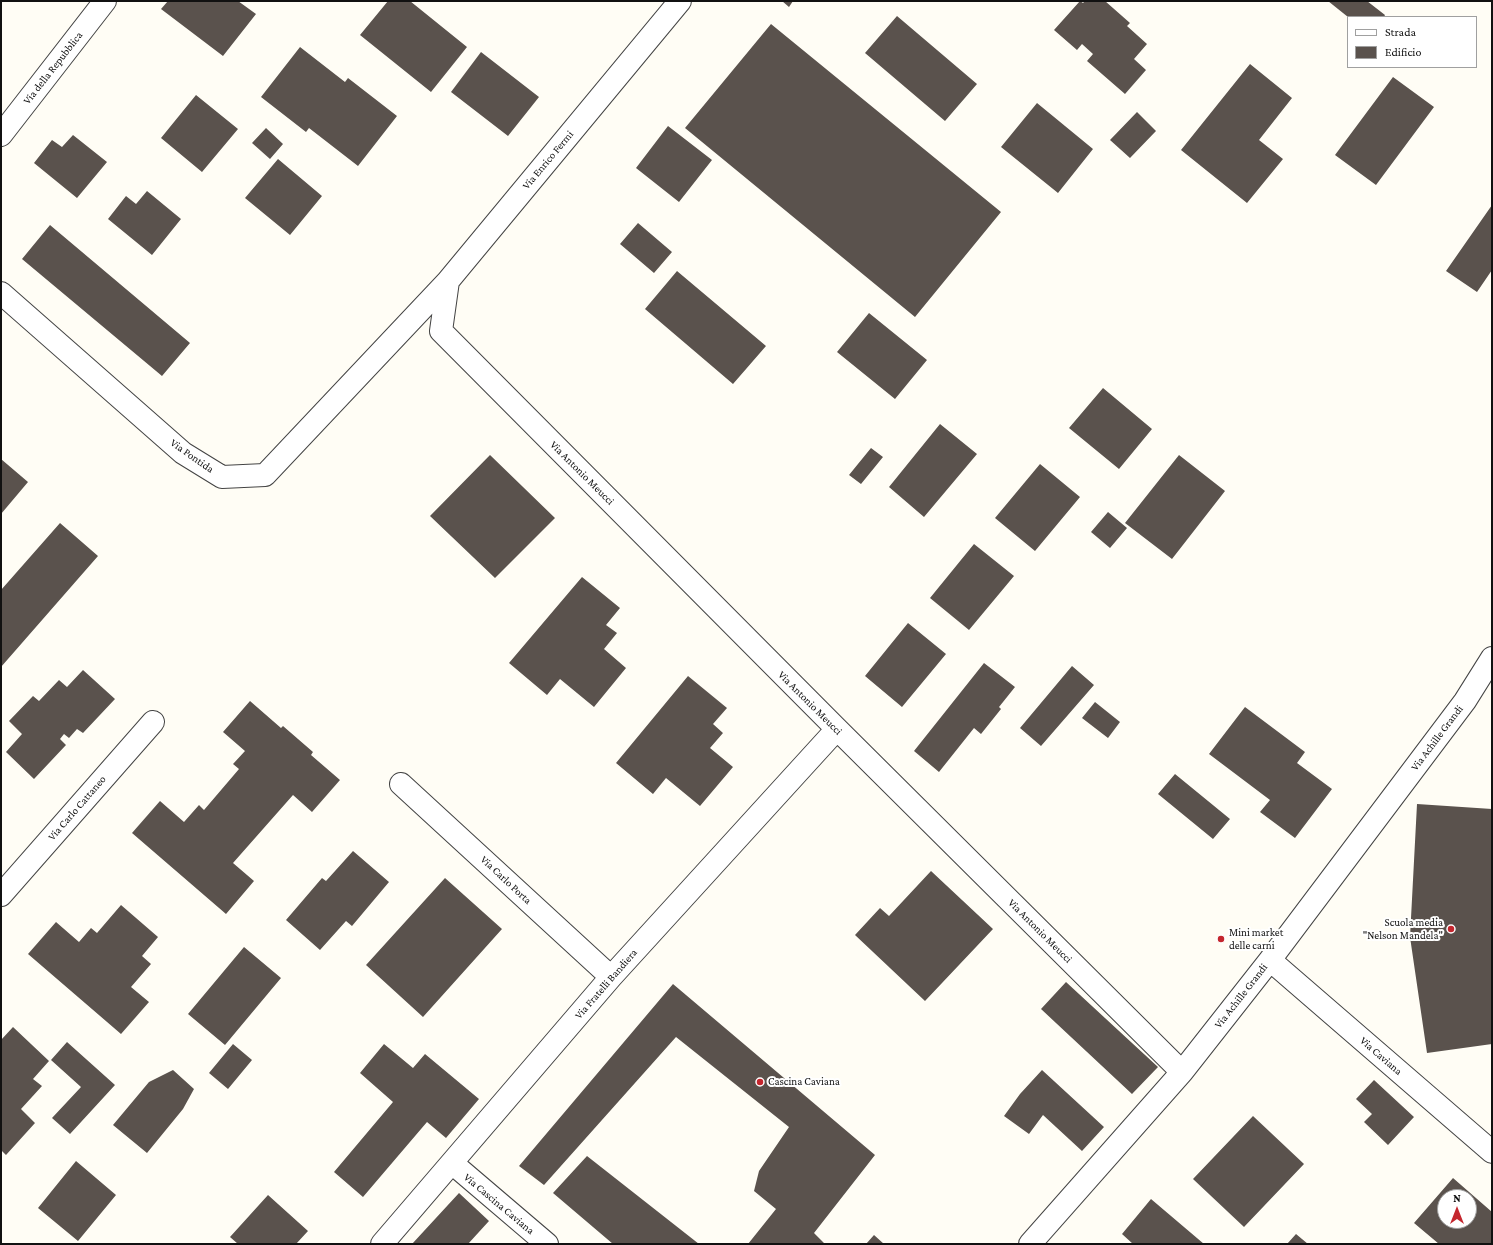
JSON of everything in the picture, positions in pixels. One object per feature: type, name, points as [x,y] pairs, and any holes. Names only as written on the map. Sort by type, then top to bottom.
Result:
[{"type":"street","name":"Via della Repubblica","points":[[1,135],[105,1]]},
{"type":"street","name":"Via Enrico Fermi","points":[[448,281],[680,1]]},
{"type":"street","name":"Via Pontida","points":[[1,293],[183,453],[222,477],[265,475],[448,281]]},
{"type":"street","name":"Via Antonio Meucci","points":[[448,281],[441,331],[836,729],[1182,1072]]},
{"type":"street","name":"Via Achille Grandi","points":[[1030,1244],[1182,1072],[1270,960],[1465,701],[1492,658]]},
{"type":"street","name":"Via Carlo Cattaneo","points":[[1,895],[153,722]]},
{"type":"street","name":"Via Fratelli Bandiera","points":[[382,1244],[611,977],[836,729]]},
{"type":"street","name":"Via Carlo Porta","points":[[401,784],[611,977]]},
{"type":"street","name":"Via Caviana","points":[[1270,960],[1492,1152]]},
{"type":"street","name":"Via Cascina Caviana","points":[[452,1163],[547,1244]]},
{"type":"building","points":[[168,1],[238,1],[256,14],[223,56],[161,9]]},
{"type":"building","points":[[388,1],[410,1],[467,47],[431,92],[360,35]]},
{"type":"building","points":[[782,1],[793,1],[789,7]]},
{"type":"building","points":[[1080,1],[1083,3],[1085,1],[1105,1],[1130,23],[1127,26],[1147,44],[1134,59],[1146,70],[1125,94],[1087,61],[1093,54],[1082,44],[1077,50],[1054,30]]},
{"type":"building","points":[[1328,1],[1367,1],[1385,15],[1384,16],[1347,16]]},
{"type":"building","points":[[897,16],[977,84],[945,121],[865,53]]},
{"type":"building","points":[[771,24],[1001,212],[915,317],[685,128]]},
{"type":"building","points":[[300,47],[345,82],[348,78],[397,116],[358,166],[309,128],[306,132],[261,97]]},
{"type":"building","points":[[481,52],[539,97],[508,136],[451,92]]},
{"type":"building","points":[[1250,64],[1292,98],[1259,140],[1283,159],[1247,203],[1181,150]]},
{"type":"building","points":[[1393,77],[1434,107],[1376,185],[1335,155]]},
{"type":"building","points":[[196,95],[238,129],[202,172],[161,138]]},
{"type":"building","points":[[1037,103],[1093,149],[1058,193],[1001,147]]},
{"type":"building","points":[[1137,112],[1156,131],[1130,158],[1110,140]]},
{"type":"building","points":[[668,126],[712,160],[679,202],[636,168]]},
{"type":"building","points":[[266,128],[283,144],[270,159],[252,143]]},
{"type":"building","points":[[73,135],[107,162],[77,198],[34,163],[52,140],[62,147]]},
{"type":"building","points":[[278,159],[322,196],[290,235],[245,198]]},
{"type":"building","points":[[147,191],[181,219],[152,255],[108,219],[126,196],[136,204]]},
{"type":"building","points":[[1492,205],[1492,270],[1477,292],[1446,271]]},
{"type":"building","points":[[638,223],[672,252],[654,273],[620,244]]},
{"type":"building","points":[[50,225],[190,343],[162,376],[22,259]]},
{"type":"building","points":[[677,271],[766,346],[733,384],[645,309]]},
{"type":"building","points":[[869,313],[927,360],[895,399],[837,352]]},
{"type":"building","points":[[1103,388],[1152,429],[1119,469],[1069,428]]},
{"type":"building","points":[[940,424],[977,454],[924,517],[889,487]]},
{"type":"building","points":[[871,448],[883,457],[861,484],[849,475]]},
{"type":"building","points":[[490,455],[555,518],[495,578],[430,516]]},
{"type":"building","points":[[1179,455],[1225,491],[1172,559],[1125,523]]},
{"type":"building","points":[[1,459],[28,482],[1,514]]},
{"type":"building","points":[[1040,464],[1080,497],[1035,551],[995,518]]},
{"type":"building","points":[[1108,512],[1127,528],[1110,548],[1091,532]]},
{"type":"building","points":[[60,523],[98,556],[1,667],[1,590]]},
{"type":"building","points":[[974,544],[1014,576],[969,630],[930,598]]},
{"type":"building","points":[[582,577],[620,608],[606,625],[617,633],[604,649],[626,668],[594,707],[560,679],[547,695],[509,663]]},
{"type":"building","points":[[908,623],[946,654],[902,707],[865,676]]},
{"type":"building","points":[[984,663],[1015,687],[999,707],[1001,709],[981,734],[974,728],[939,772],[914,751]]},
{"type":"building","points":[[1072,666],[1094,685],[1041,746],[1020,728]]},
{"type":"building","points":[[83,670],[115,699],[83,733],[77,729],[69,738],[64,734],[60,739],[66,745],[34,779],[6,752],[22,734],[9,721],[33,696],[39,701],[59,680],[67,687]]},
{"type":"building","points":[[688,676],[727,708],[713,724],[723,733],[710,748],[733,767],[700,806],[666,778],[653,794],[616,763]]},
{"type":"building","points":[[250,701],[281,728],[283,726],[313,752],[311,755],[340,780],[312,812],[293,795],[233,863],[254,881],[226,914],[132,833],[160,801],[184,822],[199,805],[204,810],[239,769],[233,764],[245,751],[223,732]]},
{"type":"building","points":[[1095,702],[1120,722],[1108,738],[1082,718]]},
{"type":"building","points":[[1245,707],[1305,752],[1297,763],[1332,789],[1295,838],[1260,812],[1270,800],[1209,754]]},
{"type":"building","points":[[1175,774],[1230,819],[1213,839],[1158,794]]},
{"type":"building","name":"Scuola media \"Nelson Mandela\"","points":[[1417,804],[1492,809],[1492,1044],[1427,1053],[1410,937]]},
{"type":"building","points":[[353,851],[389,882],[352,926],[346,921],[320,950],[286,920],[322,878],[326,881]]},
{"type":"building","points":[[931,871],[993,929],[925,1001],[855,935],[880,908],[889,916]]},
{"type":"building","points":[[445,878],[502,929],[423,1017],[366,965]]},
{"type":"building","points":[[121,905],[158,937],[142,956],[151,964],[131,987],[149,1002],[121,1034],[28,954],[56,922],[79,942],[91,928],[97,933]]},
{"type":"building","points":[[244,947],[281,978],[225,1045],[188,1014]]},
{"type":"building","points":[[1066,982],[1158,1067],[1132,1094],[1041,1009]]},
{"type":"building","name":"Cascina Caviana","points":[[673,984],[875,1155],[814,1233],[825,1244],[748,1244],[776,1209],[754,1191],[759,1171],[789,1127],[676,1037],[544,1185],[519,1166]]},
{"type":"building","points":[[13,1027],[49,1061],[33,1079],[42,1086],[21,1109],[35,1123],[6,1155],[1,1150],[1,1040]]},
{"type":"building","points":[[67,1042],[115,1085],[70,1134],[52,1118],[81,1087],[51,1060]]},
{"type":"building","points":[[233,1044],[252,1060],[228,1089],[209,1073]]},
{"type":"building","points":[[384,1044],[413,1068],[425,1054],[479,1099],[446,1138],[427,1122],[363,1197],[334,1172],[393,1102],[360,1073]]},
{"type":"building","points":[[173,1070],[194,1089],[183,1109],[147,1153],[113,1125],[149,1082]]},
{"type":"building","points":[[1042,1070],[1104,1127],[1082,1151],[1043,1115],[1029,1134],[1004,1116],[1020,1094]]},
{"type":"building","points":[[1374,1080],[1414,1117],[1388,1145],[1364,1122],[1372,1114],[1356,1099]]},
{"type":"building","points":[[1253,1116],[1304,1164],[1244,1227],[1193,1179]]},
{"type":"building","points":[[587,1156],[699,1244],[613,1244],[553,1193]]},
{"type":"building","points":[[76,1161],[116,1195],[78,1241],[38,1208]]},
{"type":"building","points":[[1453,1178],[1466,1189],[1443,1189]]},
{"type":"building","points":[[459,1193],[489,1221],[468,1244],[412,1244]]},
{"type":"building","points":[[268,1195],[308,1231],[296,1244],[238,1244],[230,1237]]},
{"type":"building","points":[[1437,1196],[1437,1229],[1477,1229],[1477,1199],[1492,1212],[1492,1244],[1439,1244],[1414,1223]]},
{"type":"building","points":[[1151,1199],[1204,1244],[1133,1244],[1122,1234]]},
{"type":"building","points":[[1296,1234],[1308,1244],[1287,1244]]},
{"type":"building","points":[[874,1235],[884,1244],[866,1244]]},
{"type":"place","name":"Scuola media \"Nelson Mandela\"","points":[[1451,929]]},
{"type":"place","name":"Mini market delle carni","points":[[1221,939]]},
{"type":"place","name":"Cascina Caviana","points":[[760,1082]]}]
